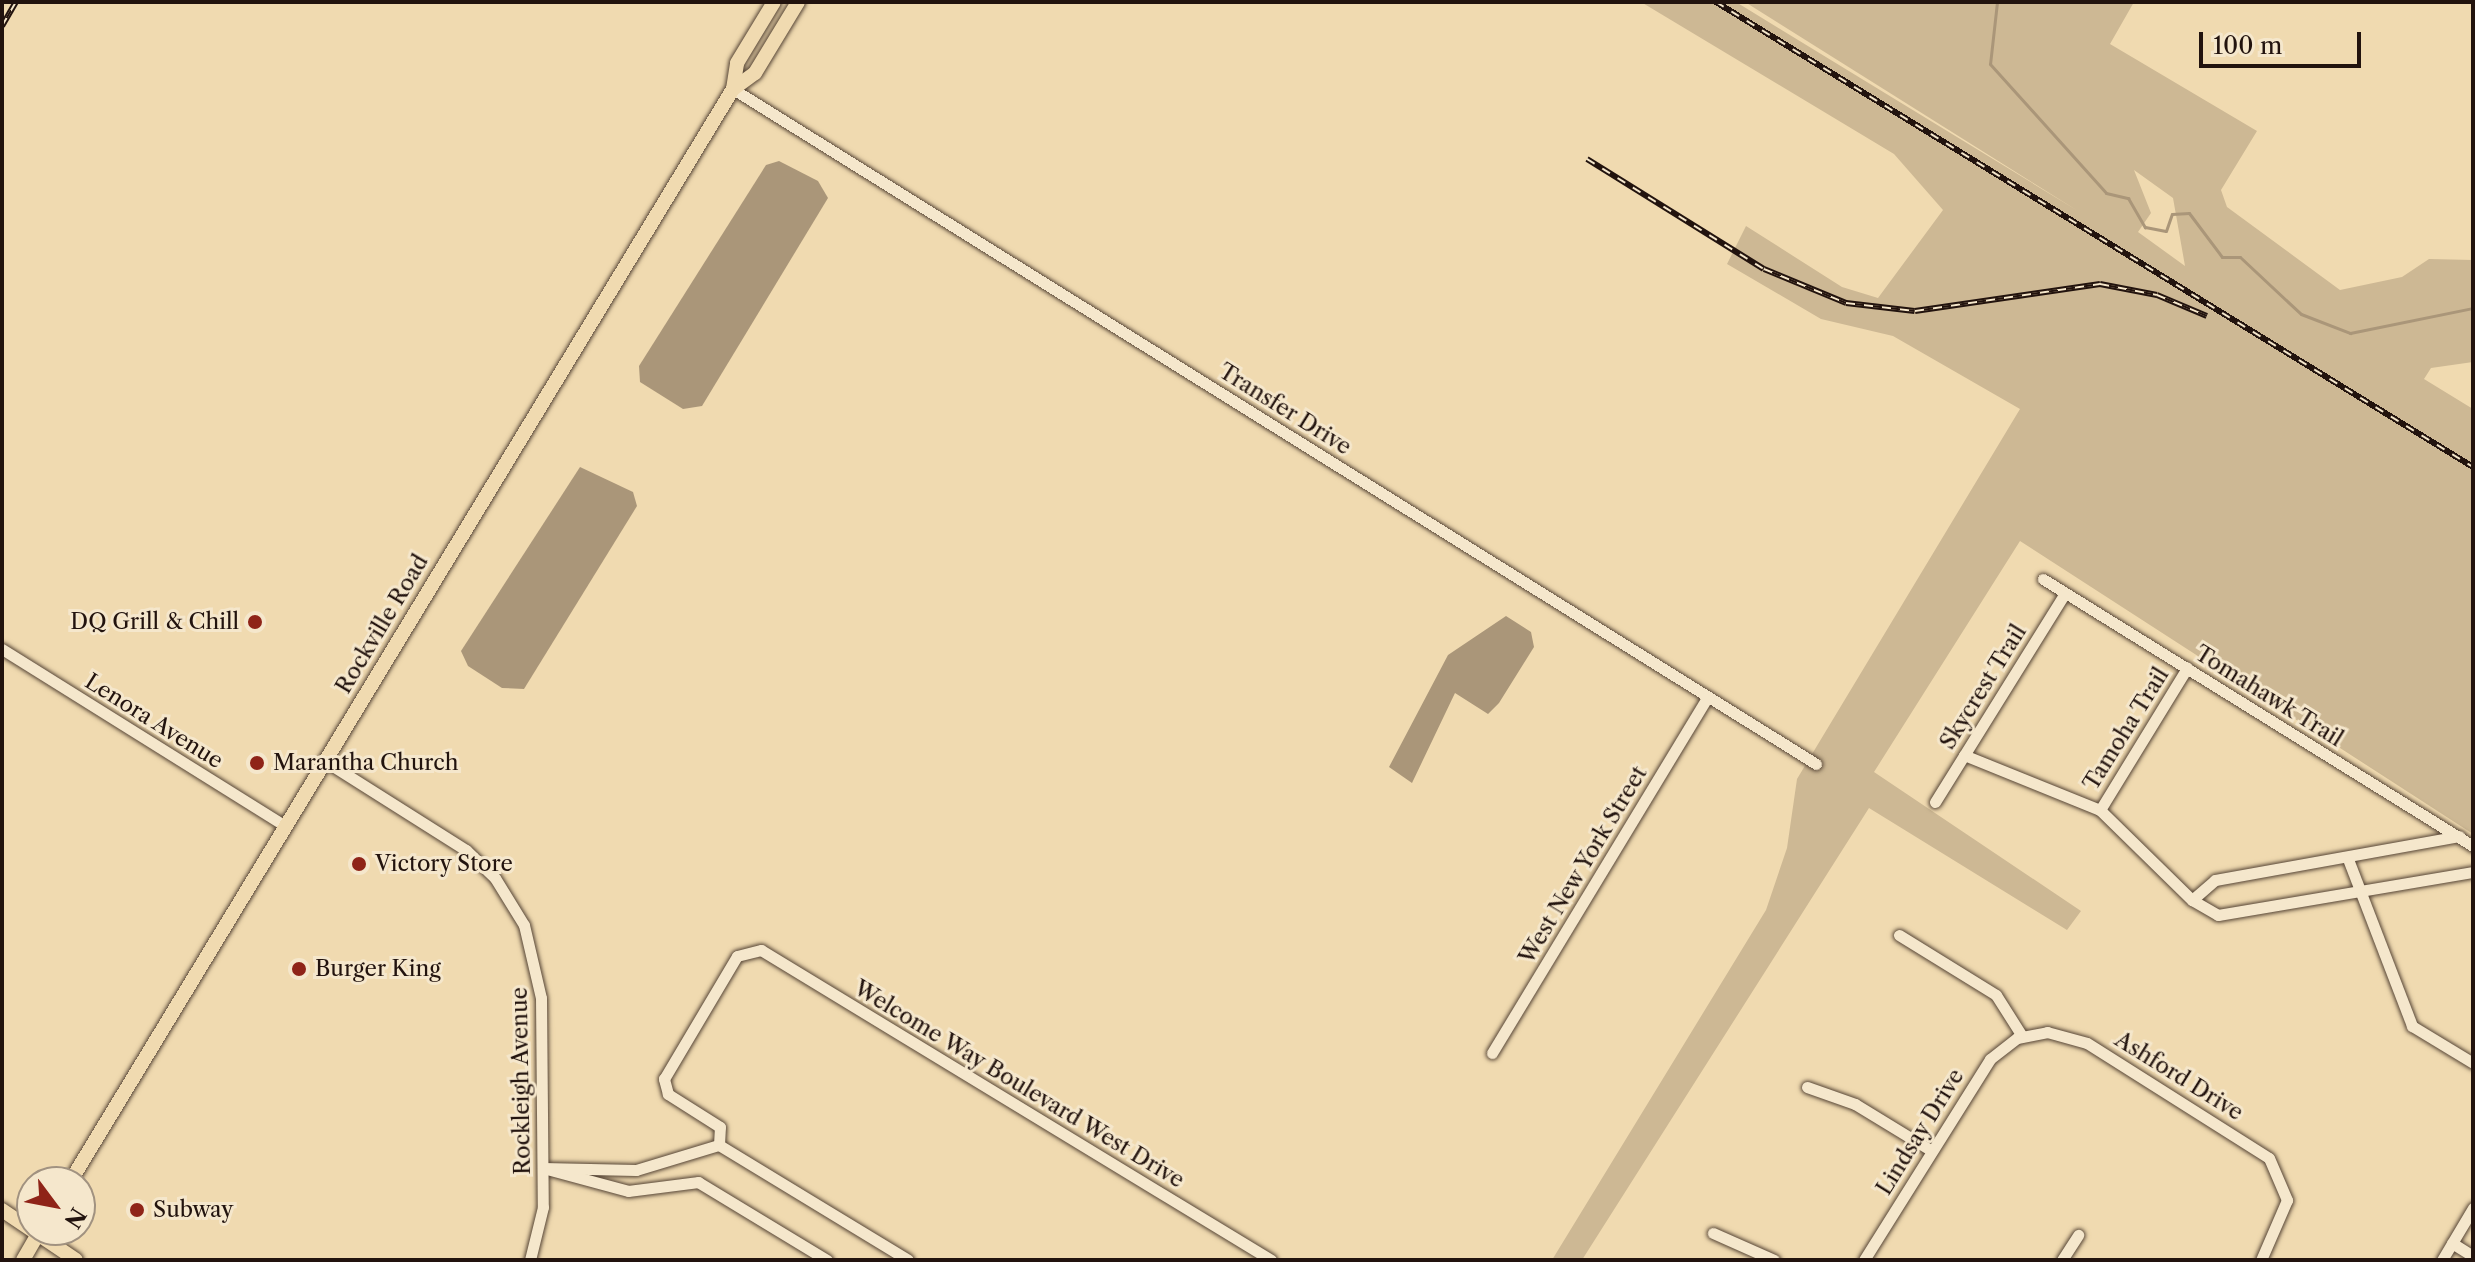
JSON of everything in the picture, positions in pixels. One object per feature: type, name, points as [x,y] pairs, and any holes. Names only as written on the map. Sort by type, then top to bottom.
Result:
[{"type":"main road","name":"Rockville Road","points":[[80,1166],[733,89],[737,63],[774,2]]},
{"type":"main road","name":"Rockville Road","points":[[733,89],[755,73],[798,2]]},
{"type":"main road","points":[[57,1246],[76,1260]]},
{"type":"street","name":"Transfer Drive","points":[[733,89],[1816,764]]},
{"type":"street","name":"Tomahawk Trail","points":[[2043,579],[2473,846]]},
{"type":"street","name":"Skycrest Trail","points":[[1935,802],[2065,593]]},
{"type":"street","name":"Lenora Avenue","points":[[2,649],[285,826]]},
{"type":"street","name":"Tamoha Trail","points":[[2100,810],[2187,668]]},
{"type":"street","name":"West New York Street","points":[[1492,1053],[1708,697]]},
{"type":"street","points":[[1964,755],[2100,810],[2192,900],[2218,915],[2473,872]]},
{"type":"street","name":"Rockleigh Avenue","points":[[325,761],[462,847],[515,907],[540,983],[542,1223],[530,1260]]},
{"type":"street","points":[[2192,900],[2215,880],[2348,859],[2459,836]]},
{"type":"street","points":[[2348,859],[2355,893],[2412,1026],[2473,1063]]},
{"type":"street","points":[[1899,935],[1996,995],[2022,1036]]},
{"type":"street","name":"Welcome Way Boulevard West Drive","points":[[719,1145],[720,1127],[664,1086],[745,950],[761,950],[1271,1260]]},
{"type":"street","name":"Ashford Drive","points":[[2022,1036],[2053,1032],[2087,1043],[2261,1151],[2281,1176],[2286,1196],[2283,1223],[2261,1260]]},
{"type":"street","name":"Lindsay Drive","points":[[1864,1260],[1990,1059],[2022,1036]]},
{"type":"street","points":[[1807,1087],[1855,1104],[1932,1151]]},
{"type":"street","points":[[543,1168],[636,1170],[719,1145],[908,1260]]},
{"type":"street","points":[[543,1168],[628,1191],[698,1182],[827,1260]]},
{"type":"street","points":[[2442,1260],[2473,1208]]},
{"type":"street","points":[[1713,1233],[1774,1260]]},
{"type":"street","points":[[2062,1260],[2078,1235]]},
{"type":"street","points":[[2452,1243],[2473,1256]]},
{"type":"shaded area","points":[[1641,2],[1736,2],[2078,211],[1745,2],[2134,2],[2110,44],[2257,131],[2221,190],[2227,207],[2340,290],[2402,277],[2429,259],[2473,260],[2473,362],[2431,368],[2424,379],[2473,409],[2473,834],[2020,541],[1874,772],[2081,911],[2067,930],[1869,808],[1582,1260],[1552,1260],[1766,910],[1787,848],[1797,779],[2020,409],[1893,336],[1821,319],[1727,264],[1746,226],[1842,287],[1878,298],[1943,210],[1894,154]],"holes":[[[2134,170],[2173,198],[2185,266],[2138,232],[2151,213]]]},
{"type":"shaded area","points":[[779,161],[818,181],[828,198],[702,406],[683,409],[640,382],[639,366],[766,165]]},
{"type":"shaded area","points":[[580,467],[633,492],[637,506],[524,689],[502,688],[468,666],[461,651]]},
{"type":"shaded area","points":[[1506,616],[1531,632],[1534,647],[1499,703],[1488,714],[1455,693],[1412,783],[1389,767],[1448,655]]},
{"type":"waterway","points":[[1997,2],[1990,64],[2106,193],[2128,198],[2145,227],[2166,231],[2172,214],[2189,213],[2222,257],[2240,257],[2301,314],[2350,333],[2473,308]]},
{"type":"railway","points":[[2,26],[16,2]]},
{"type":"railway","points":[[1716,2],[2473,467]]},
{"type":"railway","points":[[1587,159],[1764,269],[1846,303],[1915,311],[2100,284],[2157,295],[2207,316]]},
{"type":"place","name":"DQ Grill & Chill","points":[[255,622]]},
{"type":"place","name":"Marantha Church","points":[[257,763]]},
{"type":"place","name":"Victory Store","points":[[359,864]]},
{"type":"place","name":"Burger King","points":[[299,969]]},
{"type":"place","name":"Subway","points":[[137,1210]]}]
